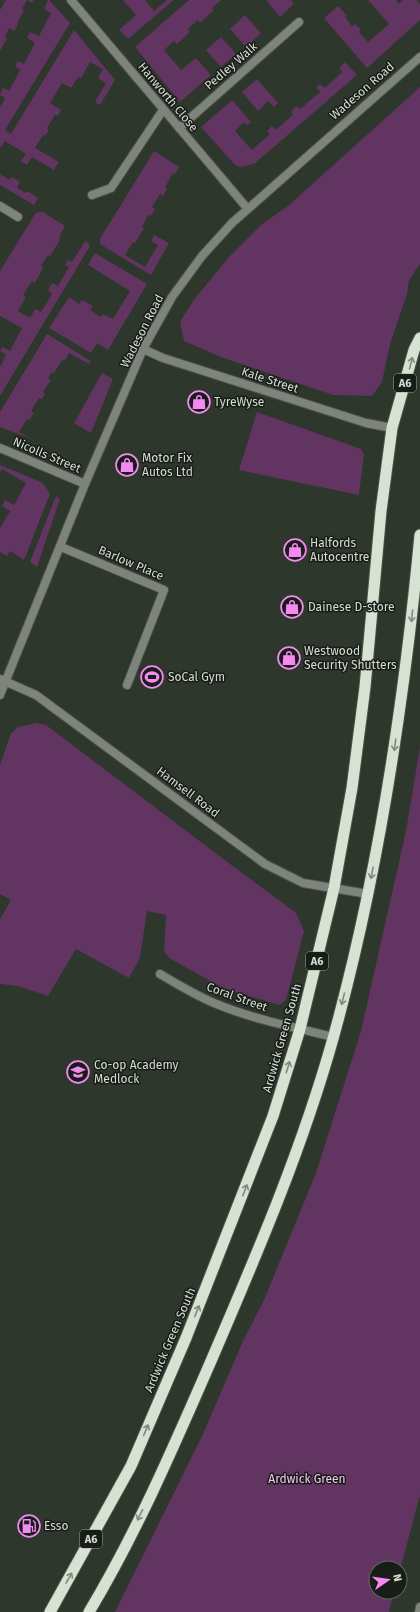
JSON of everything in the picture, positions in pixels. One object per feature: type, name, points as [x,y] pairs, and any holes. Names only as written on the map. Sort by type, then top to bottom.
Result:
[{"type":"highway","name":"A6","points":[[392,428],[414,350],[420,338]]},
{"type":"highway","name":"Ardwick Green South","points":[[50,1612],[131,1466],[183,1345],[273,1116],[300,1029],[334,888],[357,754],[381,511],[392,428]]},
{"type":"highway","points":[[89,1612],[110,1578],[186,1419],[258,1252],[296,1154],[334,1036],[368,894],[393,759],[411,625],[420,535]]},
{"type":"street","name":"Hanworth Close","points":[[71,0],[247,208]]},
{"type":"street","name":"Pedley Walk","points":[[179,128],[299,22]]},
{"type":"street","name":"Wadeson Road","points":[[0,695],[3,680],[61,547],[85,484],[143,349],[172,297],[202,256],[247,208],[420,57]]},
{"type":"street","points":[[92,195],[111,188],[163,110]]},
{"type":"street","points":[[0,206],[18,217]]},
{"type":"street","name":"Kale Street","points":[[143,349],[163,358],[366,423],[392,428]]},
{"type":"street","name":"Nicolls Street","points":[[0,448],[85,484]]},
{"type":"street","name":"Barlow Place","points":[[61,547],[164,590],[127,685]]},
{"type":"street","name":"Hamsell Road","points":[[3,680],[36,694],[265,864],[303,883],[368,894]]},
{"type":"street","name":"Coral Street","points":[[160,974],[212,1002],[244,1015],[334,1036]]},
{"type":"street","points":[[419,1612],[420,1607]]},
{"type":"green space","points":[[6,0],[27,0],[22,9],[24,10],[17,24],[18,25],[14,31],[9,28],[5,37],[7,38],[0,51],[0,10]]},
{"type":"green space","points":[[27,0],[34,0],[32,3]]},
{"type":"green space","points":[[48,0],[70,23],[5,130],[11,134],[74,30],[115,80],[100,105],[95,102],[106,83],[98,78],[103,69],[90,62],[81,78],[78,77],[71,88],[62,83],[50,103],[61,110],[58,116],[55,115],[47,128],[49,130],[45,136],[43,135],[35,148],[59,162],[54,170],[32,157],[27,165],[21,161],[26,154],[5,141],[0,148],[0,107],[5,98],[0,95],[3,88],[9,91],[20,70],[15,66],[18,61],[24,64],[35,43],[27,38],[30,32],[39,36],[51,13],[44,9]]},
{"type":"green space","points":[[123,0],[145,0],[154,11],[167,0],[174,0],[128,39],[119,30],[136,15]]},
{"type":"green space","points":[[189,0],[221,0],[212,8],[214,10],[200,23],[198,20],[188,29],[190,32],[177,44],[174,41],[164,50],[181,70],[196,58],[211,75],[180,102],[135,47]]},
{"type":"green space","points":[[266,0],[291,0],[294,4],[280,17]]},
{"type":"green space","points":[[368,0],[396,0],[399,4],[403,0],[417,0],[420,4],[420,20],[367,68],[324,18],[338,6],[347,16],[345,17],[352,26],[355,24],[361,30],[359,32],[368,42],[389,24]]},
{"type":"green space","points":[[245,15],[261,33],[246,47],[230,29]]},
{"type":"green space","points":[[221,37],[236,54],[221,67],[206,50]]},
{"type":"green space","points":[[345,62],[357,75],[254,164],[240,167],[235,165],[201,127],[232,100],[251,122],[247,125],[244,122],[235,131],[252,150],[270,134],[267,131],[272,126],[276,130],[293,115],[291,112],[296,106],[300,109],[320,92],[316,87],[320,84],[325,88],[342,72],[339,68]]},
{"type":"green space","points":[[257,79],[278,103],[274,107],[268,101],[258,111],[242,92]]},
{"type":"green space","points":[[420,87],[420,264],[409,280],[407,294],[390,344],[382,382],[372,396],[333,395],[221,357],[184,341],[180,322],[193,301],[229,257],[262,224],[288,206]]},
{"type":"green space","points":[[154,151],[179,167],[175,174],[173,173],[165,187],[167,189],[163,196],[160,194],[152,207],[155,209],[151,216],[148,215],[142,227],[144,228],[135,243],[133,242],[125,255],[145,267],[158,245],[151,241],[154,235],[169,243],[151,275],[100,244],[100,239]]},
{"type":"green space","points":[[0,174],[10,180],[12,177],[20,182],[17,188],[26,193],[27,191],[38,198],[34,205],[0,185]]},
{"type":"green space","points":[[38,212],[43,212],[65,226],[59,238],[60,240],[50,256],[48,255],[41,266],[43,268],[35,283],[32,281],[23,295],[26,297],[18,311],[30,318],[35,309],[41,312],[52,294],[48,290],[52,283],[58,286],[69,267],[65,265],[68,260],[72,262],[86,240],[90,246],[0,396],[0,367],[6,355],[0,351],[3,347],[10,351],[22,328],[0,316],[0,271],[35,214]]},
{"type":"green space","points":[[95,253],[147,284],[108,350],[97,343],[91,353],[49,328],[69,297],[79,304],[82,300],[93,306],[90,310],[101,317],[103,314],[113,319],[130,291],[88,265]]},
{"type":"green space","points":[[47,334],[91,361],[89,364],[69,353],[65,361],[62,360],[54,373],[52,372],[48,378],[51,380],[43,392],[45,394],[42,399],[39,398],[31,411],[34,413],[29,420],[27,419],[19,432],[32,439],[0,427],[0,412]]},
{"type":"green space","points":[[102,373],[113,379],[91,433],[74,423]]},
{"type":"green space","points":[[257,412],[361,449],[364,454],[359,495],[239,470]]},
{"type":"green space","points":[[0,465],[43,483],[50,494],[24,560],[10,551],[7,556],[0,552],[0,528],[10,511],[2,506],[5,500],[14,505],[26,483],[2,469],[0,472]]},
{"type":"green space","points":[[56,496],[60,499],[37,567],[30,562]]},
{"type":"green space","points":[[36,723],[46,725],[296,913],[304,931],[286,1000],[280,1005],[225,989],[169,958],[164,951],[166,915],[147,911],[140,958],[129,978],[76,949],[48,996],[18,986],[0,984],[0,919],[11,900],[0,894],[0,765],[11,733],[18,727]]},
{"type":"green space","name":"Ardwick Green","points":[[420,747],[420,1495],[403,1560],[368,1560],[368,1600],[392,1600],[389,1612],[115,1612],[203,1434],[243,1341],[264,1300],[316,1173],[361,1031],[406,831]]},
{"type":"place","name":"TyreWyse","points":[[199,402]]},
{"type":"place","name":"Motor Fix Autos Ltd","points":[[127,465]]},
{"type":"place","name":"Halfords Autocentre","points":[[295,550]]},
{"type":"place","name":"Dainese D-store","points":[[292,607]]},
{"type":"place","name":"Westwood Security Shutters","points":[[289,658]]},
{"type":"place","name":"SoCal Gym","points":[[152,677]]},
{"type":"place","name":"Co-op Academy Medlock","points":[[78,1072]]},
{"type":"place","name":"Esso","points":[[29,1526]]}]
